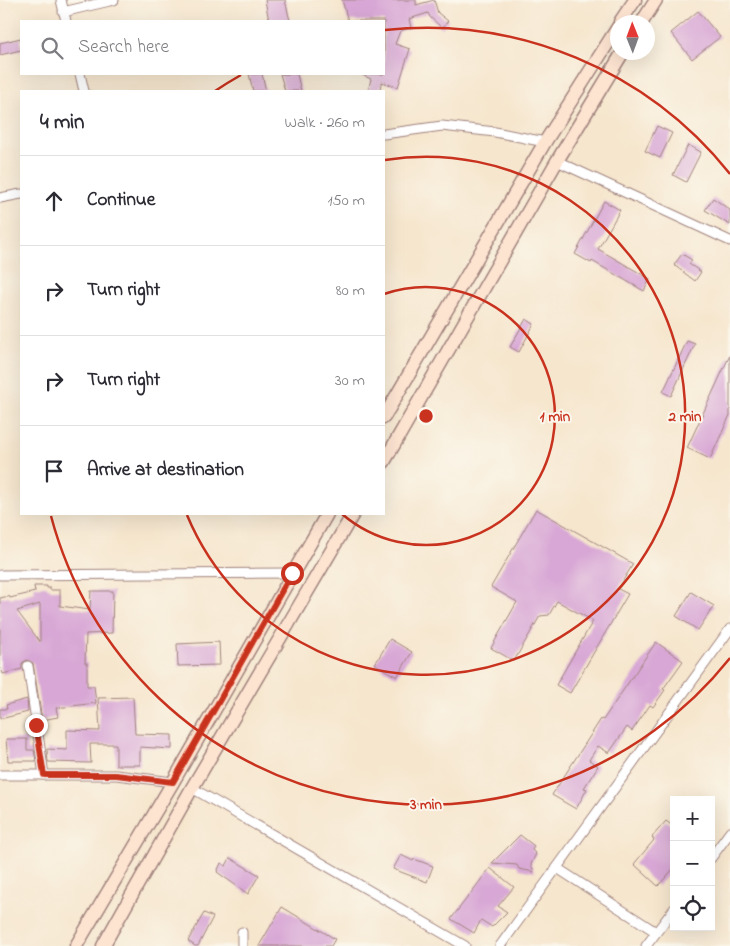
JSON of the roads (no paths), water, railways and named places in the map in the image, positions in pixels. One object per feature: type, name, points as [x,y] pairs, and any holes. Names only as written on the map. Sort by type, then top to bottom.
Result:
[{"type":"main road","points":[[624,15],[634,0]]},
{"type":"main road","points":[[646,15],[656,0]]},
{"type":"main road","points":[[385,415],[545,142],[610,40]]},
{"type":"main road","points":[[385,460],[618,60]]},
{"type":"main road","points":[[76,946],[326,515]]},
{"type":"main road","points":[[103,946],[192,788],[352,515]]},
{"type":"street","points":[[60,0],[66,20]]},
{"type":"street","points":[[64,12],[114,0]]},
{"type":"street","points":[[80,75],[84,90]]},
{"type":"street","points":[[385,134],[442,126],[495,132],[545,142]]},
{"type":"street","points":[[558,161],[730,241]]},
{"type":"street","points":[[0,198],[20,194]]},
{"type":"street","points":[[0,576],[292,573]]},
{"type":"street","points":[[500,946],[730,629]]},
{"type":"street","points":[[28,666],[44,775]]},
{"type":"street","points":[[0,775],[116,775],[173,782]]},
{"type":"street","points":[[192,788],[465,946]]},
{"type":"street","points":[[715,853],[730,832]]},
{"type":"street","points":[[557,868],[656,932]]},
{"type":"street","points":[[646,946],[670,913]]},
{"type":"street","points":[[242,932],[242,946]]}]
